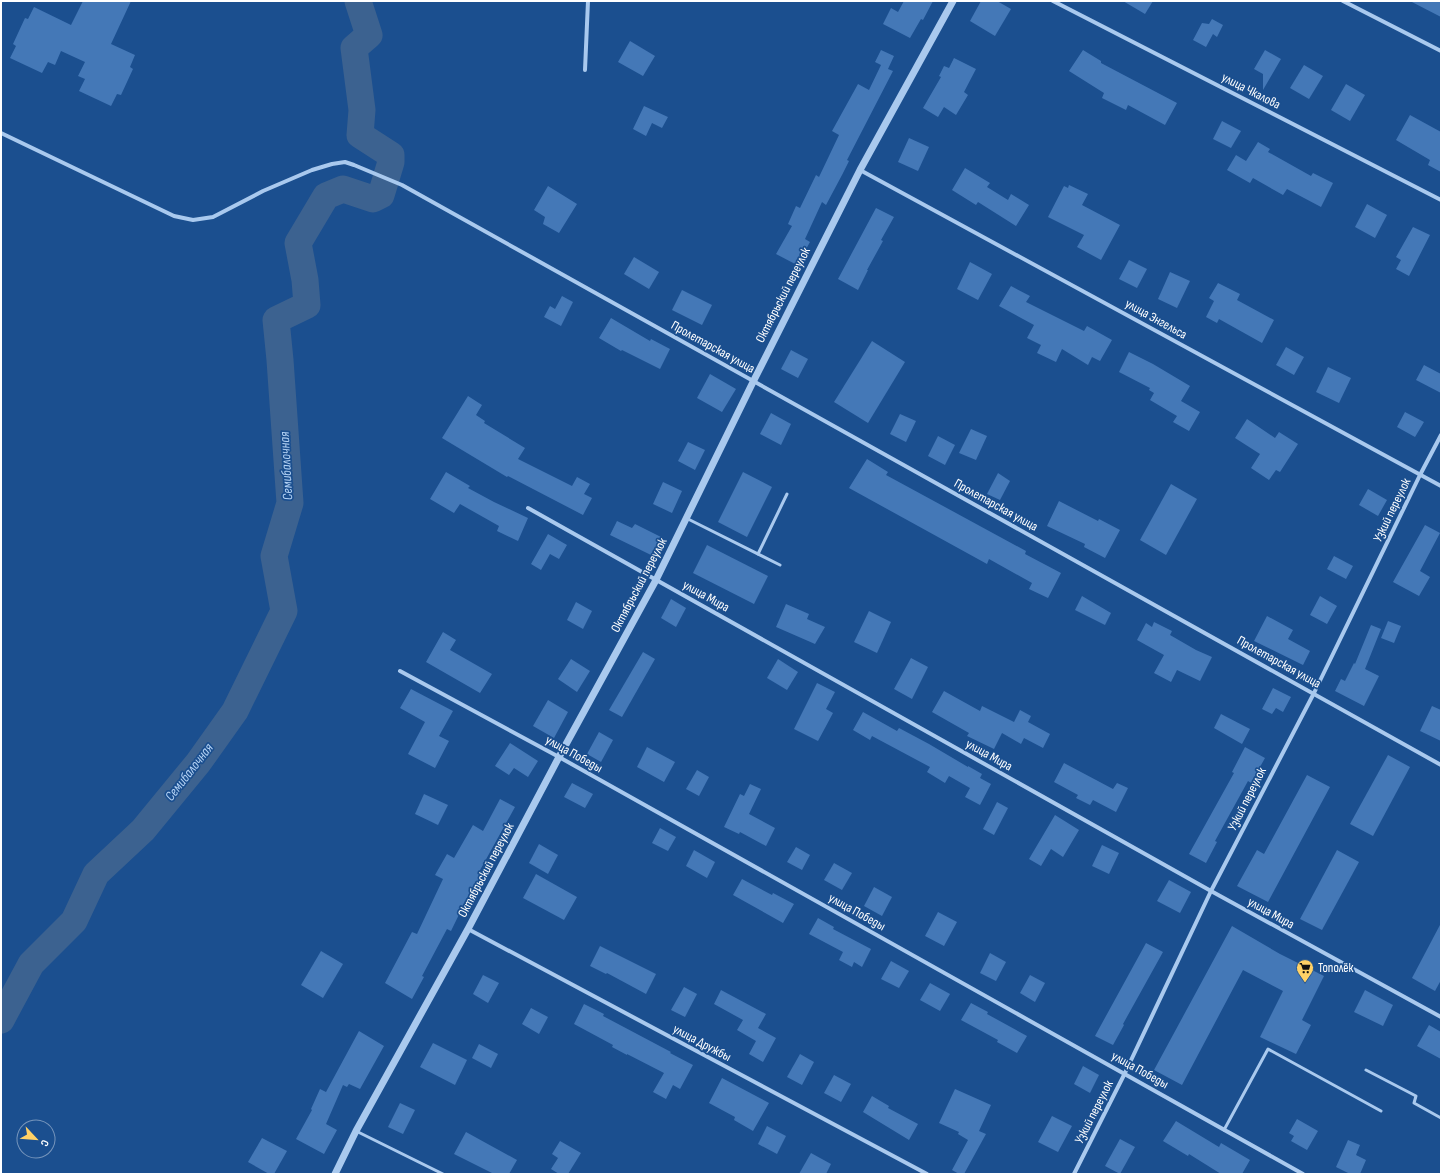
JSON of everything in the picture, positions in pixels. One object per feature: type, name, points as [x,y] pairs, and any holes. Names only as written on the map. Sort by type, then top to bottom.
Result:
[{"type":"street","points":[[585,70],[588,1]]},
{"type":"street","name":"Октябрьский переулок","points":[[335,1174],[356,1131],[468,929],[559,757],[656,580],[753,382],[860,170],[953,1]]},
{"type":"street","name":"улица Чкалова","points":[[1053,1],[1441,200]]},
{"type":"street","points":[[1343,1],[1441,51]]},
{"type":"street","name":"Пролетарская улица","points":[[1,133],[174,216],[194,220],[213,217],[263,191],[312,170],[332,164],[345,162],[402,185],[1441,765]]},
{"type":"street","name":"улица Энгельса","points":[[860,170],[1441,486]]},
{"type":"street","name":"Узкий переулок","points":[[1074,1174],[1125,1073],[1211,891],[1314,693],[1420,474],[1441,435]]},
{"type":"street","name":"улица Мира","points":[[528,508],[1211,891],[1441,1017]]},
{"type":"street","name":"улица Победы","points":[[400,671],[559,757],[1125,1073],[1302,1174]]},
{"type":"street","name":"улица Дружбы","points":[[468,929],[927,1174]]},
{"type":"lane","points":[[758,554],[787,494]]},
{"type":"lane","points":[[686,518],[780,565]]},
{"type":"lane","points":[[1224,1130],[1268,1050],[1381,1111]]},
{"type":"lane","points":[[1366,1070],[1416,1096],[1414,1103],[1441,1118]]},
{"type":"lane","points":[[356,1131],[443,1174]]},
{"type":"building","points":[[83,1],[131,1],[111,44],[135,55],[130,67],[133,69],[121,95],[117,94],[111,106],[79,91],[85,79],[78,76],[85,62],[61,51],[55,65],[48,62],[42,73],[10,58],[16,46],[13,44],[25,18],[28,19],[34,7],[71,25]]},
{"type":"building","points":[[904,1],[933,1],[923,20],[921,19],[910,38],[883,24],[891,8],[898,12]]},
{"type":"building","points":[[981,1],[997,1],[1011,9],[995,36],[970,21]]},
{"type":"building","points":[[1123,1],[1153,1],[1145,14]]},
{"type":"building","points":[[1410,1],[1441,1],[1441,17]]},
{"type":"building","points":[[1212,19],[1223,25],[1217,37],[1213,34],[1206,47],[1193,40],[1202,23],[1209,24]]},
{"type":"building","points":[[630,41],[655,56],[643,76],[618,62]]},
{"type":"building","points":[[881,50],[894,56],[888,69],[893,71],[847,160],[849,161],[826,205],[822,202],[805,239],[810,242],[797,265],[776,254],[792,226],[788,224],[796,206],[800,208],[816,175],[819,177],[839,135],[832,131],[858,84],[869,90],[881,65],[875,62]]},
{"type":"building","points":[[1083,50],[1101,61],[1101,63],[1177,103],[1165,125],[1128,105],[1126,110],[1102,98],[1104,93],[1069,71]]},
{"type":"building","points":[[1265,50],[1281,59],[1263,90],[1263,74],[1254,69]]},
{"type":"building","points":[[954,58],[976,69],[964,92],[968,95],[956,115],[944,107],[938,117],[923,108],[941,77],[939,76],[944,66],[949,68]]},
{"type":"building","points":[[1304,65],[1323,76],[1309,99],[1290,88]]},
{"type":"building","points":[[1346,84],[1365,95],[1350,121],[1331,110]]},
{"type":"building","points":[[644,106],[668,117],[662,128],[652,123],[646,136],[633,129]]},
{"type":"building","points":[[1410,115],[1441,132],[1441,172],[1428,165],[1430,160],[1396,140]]},
{"type":"building","points":[[1222,121],[1241,131],[1231,148],[1213,139]]},
{"type":"building","points":[[909,138],[929,147],[918,171],[898,162]]},
{"type":"building","points":[[1258,142],[1270,149],[1268,152],[1311,176],[1313,173],[1333,183],[1321,207],[1287,189],[1283,195],[1253,178],[1250,183],[1227,170],[1236,155],[1246,161]]},
{"type":"building","points":[[965,168],[990,183],[987,187],[1008,200],[1011,194],[1029,205],[1016,226],[978,202],[976,205],[952,190]]},
{"type":"building","points":[[1069,185],[1088,194],[1082,205],[1120,225],[1101,260],[1077,247],[1084,235],[1048,217],[1064,186],[1068,188]]},
{"type":"building","points":[[548,186],[577,204],[559,233],[543,224],[545,217],[534,210]]},
{"type":"building","points":[[1367,204],[1387,215],[1375,238],[1355,227]]},
{"type":"building","points":[[876,208],[894,217],[881,240],[883,241],[858,290],[838,279]]},
{"type":"building","points":[[1413,227],[1430,235],[1409,276],[1396,269],[1401,260],[1396,257]]},
{"type":"building","points":[[634,257],[659,272],[649,289],[624,274]]},
{"type":"building","points":[[1129,260],[1147,269],[1137,288],[1119,279]]},
{"type":"building","points":[[970,262],[992,274],[978,300],[957,289]]},
{"type":"building","points":[[1170,272],[1190,281],[1177,308],[1158,299]]},
{"type":"building","points":[[1218,283],[1240,294],[1237,300],[1274,320],[1262,343],[1219,319],[1217,323],[1206,317],[1214,301],[1209,298]]},
{"type":"building","points":[[1011,286],[1030,296],[1026,302],[1084,331],[1087,326],[1112,340],[1100,361],[1092,357],[1088,365],[1062,349],[1056,362],[1037,353],[1041,345],[1027,338],[1034,325],[999,306]]},
{"type":"building","points":[[682,290],[712,305],[702,325],[672,310]]},
{"type":"building","points":[[562,296],[573,302],[561,326],[544,317],[550,306],[555,309]]},
{"type":"building","points":[[611,318],[650,341],[651,339],[670,349],[660,369],[622,350],[621,351],[599,338]]},
{"type":"building","points":[[872,341],[905,362],[868,423],[834,402]]},
{"type":"building","points":[[1286,347],[1304,357],[1294,375],[1276,365]]},
{"type":"building","points":[[791,350],[808,359],[798,378],[781,369]]},
{"type":"building","points":[[1129,352],[1153,364],[1190,386],[1181,401],[1200,412],[1189,431],[1173,422],[1177,416],[1150,400],[1154,393],[1149,390],[1150,388],[1119,372]]},
{"type":"building","points":[[1424,365],[1441,374],[1441,393],[1416,380]]},
{"type":"building","points":[[1328,367],[1351,378],[1339,403],[1316,392]]},
{"type":"building","points":[[710,374],[736,389],[722,412],[697,398]]},
{"type":"building","points":[[468,396],[482,405],[476,415],[485,421],[484,423],[525,448],[518,459],[572,486],[577,477],[590,484],[584,494],[592,498],[583,515],[508,476],[507,477],[442,438]]},
{"type":"building","points":[[1405,412],[1424,422],[1415,437],[1397,427]]},
{"type":"building","points":[[771,413],[791,424],[781,445],[760,434]]},
{"type":"building","points":[[900,414],[916,421],[906,442],[890,434]]},
{"type":"building","points":[[1247,419],[1275,438],[1279,432],[1298,444],[1280,472],[1276,470],[1269,480],[1251,468],[1260,454],[1235,438]]},
{"type":"building","points":[[971,429],[987,436],[976,460],[959,453]]},
{"type":"building","points":[[938,436],[955,445],[945,465],[928,456]]},
{"type":"building","points":[[688,442],[705,450],[695,470],[678,461]]},
{"type":"building","points":[[867,459],[888,472],[886,475],[1026,551],[1025,554],[1061,573],[1048,598],[1029,589],[1032,583],[989,559],[987,564],[849,488]]},
{"type":"building","points":[[446,472],[470,486],[468,488],[528,518],[518,541],[497,531],[499,526],[460,504],[454,513],[430,499]]},
{"type":"building","points":[[743,472],[772,487],[747,537],[718,522]]},
{"type":"building","points":[[998,473],[1010,481],[1000,500],[987,494]]},
{"type":"building","points":[[663,482],[682,491],[672,513],[653,504]]},
{"type":"building","points":[[1171,484],[1197,499],[1166,555],[1140,540]]},
{"type":"building","points":[[1368,489],[1387,500],[1378,516],[1359,505]]},
{"type":"building","points":[[1059,501],[1098,521],[1099,519],[1120,530],[1105,558],[1084,547],[1085,544],[1047,526]]},
{"type":"building","points":[[617,521],[632,528],[635,524],[661,537],[651,555],[610,535]]},
{"type":"building","points":[[1425,525],[1440,533],[1420,571],[1430,577],[1419,596],[1393,582]]},
{"type":"building","points":[[548,534],[567,545],[559,559],[550,554],[541,570],[531,564]]},
{"type":"building","points":[[707,545],[768,576],[754,604],[693,573]]},
{"type":"building","points":[[1334,556],[1353,566],[1346,579],[1327,569]]},
{"type":"building","points":[[1082,596],[1111,613],[1105,625],[1075,610]]},
{"type":"building","points":[[1320,596],[1337,606],[1327,624],[1310,615]]},
{"type":"building","points":[[671,599],[686,608],[676,627],[661,618]]},
{"type":"building","points":[[576,602],[592,611],[583,629],[567,620]]},
{"type":"building","points":[[786,604],[809,614],[807,619],[825,627],[815,644],[776,627]]},
{"type":"building","points":[[869,611],[891,622],[877,653],[854,642]]},
{"type":"building","points":[[1267,616],[1293,630],[1288,639],[1310,651],[1303,665],[1254,641]]},
{"type":"building","points":[[1388,621],[1401,626],[1394,643],[1381,638]]},
{"type":"building","points":[[1154,622],[1172,631],[1170,635],[1196,650],[1212,657],[1200,681],[1177,670],[1171,682],[1154,673],[1164,655],[1137,640],[1146,623],[1152,627]]},
{"type":"building","points":[[1371,625],[1381,629],[1365,669],[1379,676],[1364,706],[1335,691],[1341,679],[1345,681],[1354,663],[1355,664]]},
{"type":"building","points":[[443,632],[456,640],[450,650],[492,674],[480,693],[426,662]]},
{"type":"building","points":[[643,652],[655,659],[622,717],[609,710]]},
{"type":"building","points":[[911,658],[928,667],[912,699],[894,689]]},
{"type":"building","points":[[571,659],[590,671],[577,692],[558,679]]},
{"type":"building","points":[[778,659],[798,672],[787,690],[767,678]]},
{"type":"building","points":[[817,683],[835,692],[826,709],[833,713],[818,741],[794,729]]},
{"type":"building","points":[[1273,688],[1291,697],[1283,712],[1276,708],[1272,714],[1262,709]]},
{"type":"building","points":[[411,689],[453,711],[439,736],[449,741],[435,768],[408,754],[425,722],[400,708]]},
{"type":"building","points":[[944,691],[980,711],[982,706],[1014,722],[1020,710],[1031,716],[1028,722],[1050,734],[1043,748],[1024,738],[1021,744],[1002,733],[994,749],[967,736],[969,733],[932,712]]},
{"type":"building","points":[[548,700],[568,712],[554,738],[533,726]]},
{"type":"building","points":[[1432,706],[1441,710],[1441,741],[1420,731]]},
{"type":"building","points":[[863,712],[897,731],[899,728],[982,774],[980,778],[991,784],[980,805],[965,797],[970,788],[949,776],[945,783],[927,772],[930,767],[872,736],[870,740],[853,730]]},
{"type":"building","points":[[1221,714],[1250,729],[1242,744],[1214,728]]},
{"type":"building","points":[[599,732],[613,740],[601,762],[587,754]]},
{"type":"building","points":[[510,743],[538,761],[528,777],[514,768],[509,775],[495,766]]},
{"type":"building","points":[[647,747],[675,762],[664,782],[637,767]]},
{"type":"building","points":[[1245,747],[1265,758],[1251,783],[1248,781],[1215,841],[1217,842],[1206,863],[1189,854],[1234,773],[1232,772]]},
{"type":"building","points":[[1388,755],[1410,767],[1373,836],[1350,824]]},
{"type":"building","points":[[1064,763],[1113,789],[1117,783],[1128,788],[1116,812],[1093,800],[1090,805],[1076,798],[1078,795],[1054,782]]},
{"type":"building","points":[[697,770],[709,777],[699,796],[686,789]]},
{"type":"building","points":[[1307,775],[1330,787],[1268,902],[1237,886],[1257,850],[1264,854]]},
{"type":"building","points":[[572,783],[593,794],[585,808],[564,797]]},
{"type":"building","points":[[750,784],[761,789],[749,814],[775,828],[766,846],[740,832],[739,834],[724,827],[740,794],[744,796]]},
{"type":"building","points":[[424,794],[448,805],[438,825],[415,814]]},
{"type":"building","points":[[500,799],[515,807],[479,872],[482,874],[469,894],[451,931],[447,929],[422,976],[424,977],[412,999],[385,983],[412,932],[417,934],[443,879],[435,875],[447,854],[454,858],[473,825],[483,831]]},
{"type":"building","points":[[997,802],[1008,808],[994,835],[983,829]]},
{"type":"building","points":[[1055,815],[1079,830],[1063,857],[1051,849],[1041,866],[1029,859]]},
{"type":"building","points":[[660,828],[676,837],[668,851],[652,843]]},
{"type":"building","points":[[539,844],[558,855],[548,874],[529,863]]},
{"type":"building","points":[[1102,845],[1119,853],[1109,874],[1092,866]]},
{"type":"building","points":[[796,847],[810,855],[802,870],[787,862]]},
{"type":"building","points":[[694,850],[715,862],[707,878],[686,866]]},
{"type":"building","points":[[1337,850],[1359,862],[1322,930],[1300,919]]},
{"type":"building","points":[[834,863],[852,873],[842,890],[824,880]]},
{"type":"building","points":[[536,874],[577,897],[564,920],[523,898]]},
{"type":"building","points":[[742,879],[772,895],[773,893],[794,904],[783,923],[733,895]]},
{"type":"building","points":[[1169,880],[1191,892],[1180,913],[1157,901]]},
{"type":"building","points":[[874,887],[892,897],[882,916],[864,906]]},
{"type":"building","points":[[938,912],[957,922],[944,946],[925,936]]},
{"type":"building","points":[[818,918],[834,927],[833,929],[871,949],[862,967],[854,962],[852,967],[839,960],[843,952],[809,934]]},
{"type":"building","points":[[1441,923],[1441,980],[1435,991],[1412,978]]},
{"type":"building","points":[[1232,926],[1280,954],[1324,976],[1302,1020],[1311,1025],[1296,1054],[1260,1037],[1283,991],[1243,970],[1182,1085],[1154,1070]]},
{"type":"building","points":[[1146,943],[1163,952],[1113,1045],[1095,1036]]},
{"type":"building","points":[[600,946],[656,974],[646,994],[607,973],[606,974],[590,966]]},
{"type":"building","points":[[321,951],[343,964],[323,998],[301,985]]},
{"type":"building","points":[[990,953],[1006,962],[996,981],[980,973]]},
{"type":"building","points":[[891,961],[909,971],[899,988],[881,979]]},
{"type":"building","points":[[483,975],[499,983],[488,1003],[473,994]]},
{"type":"building","points":[[1030,975],[1045,983],[1035,1002],[1020,993]]},
{"type":"building","points":[[930,983],[950,994],[940,1011],[920,1000]]},
{"type":"building","points":[[684,987],[697,994],[685,1017],[671,1010]]},
{"type":"building","points":[[721,990],[766,1014],[758,1028],[776,1038],[763,1062],[749,1054],[756,1041],[737,1030],[743,1020],[714,1004]]},
{"type":"building","points":[[1365,990],[1393,1005],[1383,1026],[1354,1012]]},
{"type":"building","points":[[971,1003],[988,1012],[987,1014],[1027,1036],[1017,1053],[997,1042],[998,1040],[961,1020]]},
{"type":"building","points":[[584,1004],[693,1065],[680,1089],[673,1085],[666,1099],[653,1092],[664,1073],[612,1047],[613,1045],[574,1024]]},
{"type":"building","points":[[531,1008],[548,1017],[539,1034],[522,1024]]},
{"type":"building","points":[[1429,1025],[1441,1032],[1441,1059],[1417,1046]]},
{"type":"building","points":[[359,1031],[384,1046],[360,1089],[349,1084],[347,1087],[343,1085],[326,1124],[337,1130],[324,1154],[296,1139],[312,1110],[311,1109],[320,1089],[326,1092]]},
{"type":"building","points":[[433,1043],[467,1060],[455,1085],[420,1067]]},
{"type":"building","points":[[479,1044],[498,1054],[491,1068],[472,1058]]},
{"type":"building","points":[[800,1054],[814,1062],[802,1085],[787,1077]]},
{"type":"building","points":[[1083,1066],[1099,1075],[1090,1093],[1074,1084]]},
{"type":"building","points":[[834,1075],[851,1084],[841,1102],[824,1093]]},
{"type":"building","points":[[722,1078],[769,1103],[753,1131],[734,1120],[735,1117],[709,1103]]},
{"type":"building","points":[[955,1089],[991,1105],[979,1131],[986,1134],[964,1174],[959,1174],[952,1170],[968,1140],[958,1134],[959,1132],[939,1123]]},
{"type":"building","points":[[872,1096],[889,1106],[888,1108],[918,1124],[909,1140],[863,1112]]},
{"type":"building","points":[[400,1103],[415,1110],[403,1134],[388,1127]]},
{"type":"building","points":[[1052,1116],[1072,1126],[1058,1152],[1038,1142]]},
{"type":"building","points":[[1297,1119],[1318,1131],[1307,1150],[1291,1141],[1294,1136],[1289,1133]]},
{"type":"building","points":[[1176,1121],[1219,1147],[1221,1143],[1250,1160],[1242,1174],[1221,1174],[1189,1154],[1188,1156],[1163,1141]]},
{"type":"building","points":[[767,1126],[786,1136],[777,1154],[758,1144]]},
{"type":"building","points":[[466,1132],[517,1160],[509,1174],[494,1174],[454,1154]]},
{"type":"building","points":[[262,1138],[287,1151],[274,1174],[269,1174],[248,1162]]},
{"type":"building","points":[[1120,1139],[1135,1147],[1120,1174],[1105,1166]]},
{"type":"building","points":[[1348,1140],[1360,1145],[1356,1155],[1366,1160],[1360,1174],[1350,1174],[1336,1167]]},
{"type":"building","points":[[560,1141],[581,1153],[568,1174],[559,1174],[551,1169],[558,1158],[552,1154]]},
{"type":"building","points":[[811,1153],[831,1164],[826,1174],[799,1174]]},
{"type":"waterway","name":"Семибалочная","points":[[1,1020],[31,964],[74,921],[96,874],[143,830],[198,763],[235,711],[284,611],[274,556],[290,503],[276,320],[307,305],[305,280],[298,243],[326,196],[343,189],[373,199],[381,195],[391,162],[391,155],[360,135],[362,110],[354,48],[369,35],[358,1]]},
{"type":"place","name":"Тополёк","points":[[1305,983]]}]
